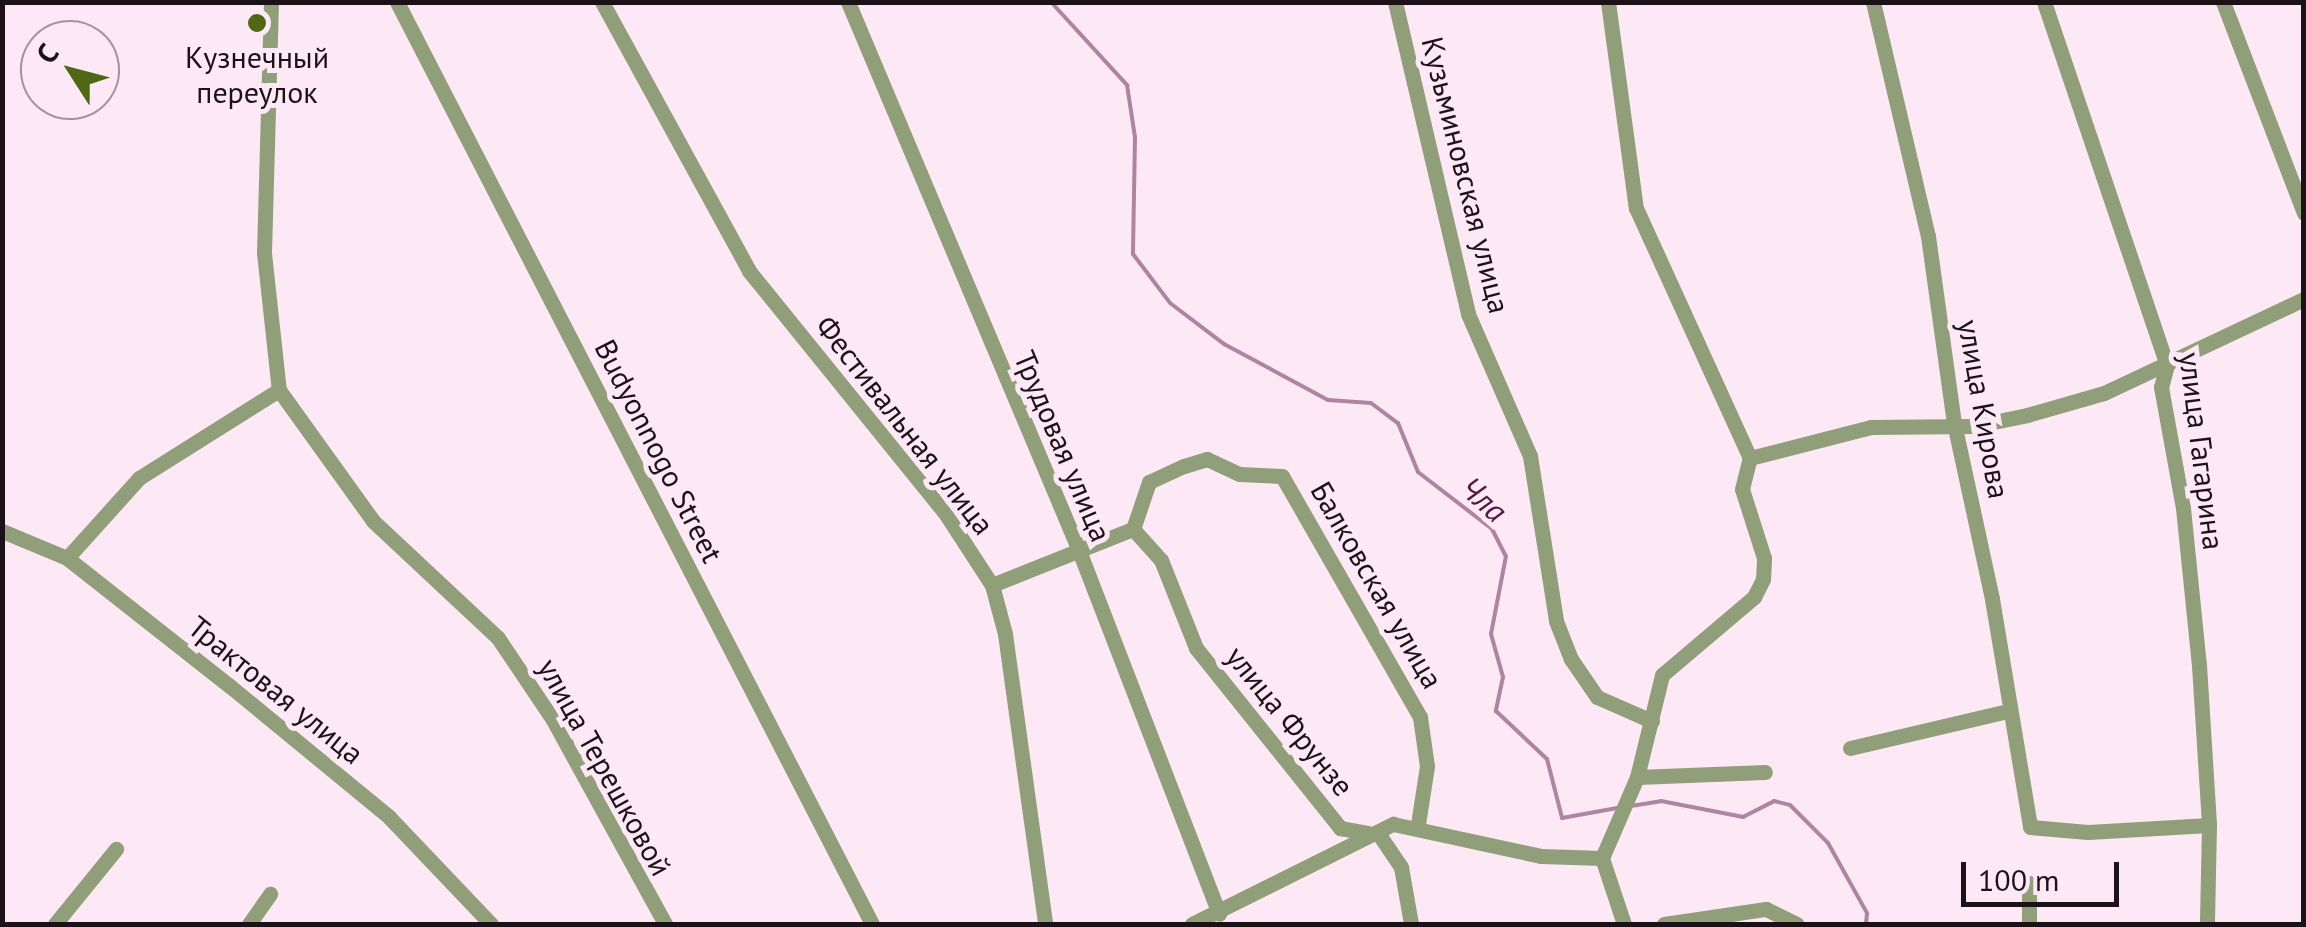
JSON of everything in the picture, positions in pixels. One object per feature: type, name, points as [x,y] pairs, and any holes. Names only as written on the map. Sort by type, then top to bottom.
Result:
[{"type":"street","name":"улица Терешковой","points":[[271,2],[264,254],[279,390],[372,521],[498,638],[553,720],[664,924]]},
{"type":"street","name":"Budyonnogo Street","points":[[397,2],[872,924]]},
{"type":"street","name":"Фестивальная улица","points":[[602,2],[749,271],[945,513],[992,585],[1005,634],[1045,924]]},
{"type":"street","name":"Трудовая улица","points":[[848,2],[1078,548],[1218,914]]},
{"type":"street","name":"Кузьминовская улица","points":[[1395,2],[1468,314],[1530,456],[1556,622],[1570,659],[1596,696],[1652,721]]},
{"type":"street","points":[[1608,2],[1636,208],[1746,465],[1764,558],[1762,579],[1754,597],[1674,658],[1662,675],[1637,777],[1602,858],[1624,924]]},
{"type":"street","name":"улица Кирова","points":[[1874,2],[1928,236],[1954,423],[1992,599],[2030,826],[2088,832],[2210,825]]},
{"type":"street","name":"улица Гагарина","points":[[2044,2],[2167,365],[2161,387],[2183,508],[2210,825],[2207,924]]},
{"type":"street","points":[[2223,2],[2304,213]]},
{"type":"street","points":[[1746,465],[1871,427],[1954,423],[1974,426],[2027,415],[2167,365],[2304,299]]},
{"type":"street","points":[[67,558],[139,478],[279,390]]},
{"type":"street","name":"Балковская улица","points":[[1133,529],[1149,482],[1184,466],[1207,460],[1239,474],[1282,476],[1420,717],[1427,766],[1418,824]]},
{"type":"street","points":[[992,585],[1133,529]]},
{"type":"street","name":"улица Фрунзе","points":[[1133,529],[1161,560],[1196,648],[1284,760],[1340,828],[1378,833]]},
{"type":"street","name":"Трактовая улица","points":[[2,531],[67,558],[389,817],[491,924]]},
{"type":"street","points":[[1850,748],[2008,712]]},
{"type":"street","points":[[1637,777],[1765,772]]},
{"type":"street","points":[[1192,924],[1393,824],[1418,824],[1541,856],[1602,858]]},
{"type":"street","points":[[1378,833],[1402,867],[1411,924]]},
{"type":"street","points":[[56,924],[116,848]]},
{"type":"street","points":[[2029,883],[2029,924]]},
{"type":"street","points":[[249,924],[270,894]]},
{"type":"street","points":[[1664,924],[1766,910],[1797,924]]},
{"type":"waterway","name":"Чла","points":[[1051,2],[1127,85],[1135,137],[1133,254],[1170,303],[1224,344],[1328,400],[1371,403],[1398,423],[1418,472],[1492,529],[1506,556],[1491,634],[1503,677],[1496,711],[1547,759],[1562,818],[1617,808]]},
{"type":"waterway","name":"Чла","points":[[1631,806],[1661,801],[1743,817],[1774,801],[1790,805],[1828,843],[1867,913],[1866,924]]},
{"type":"place","name":"Кузнечный переулок","points":[[257,23]]}]
